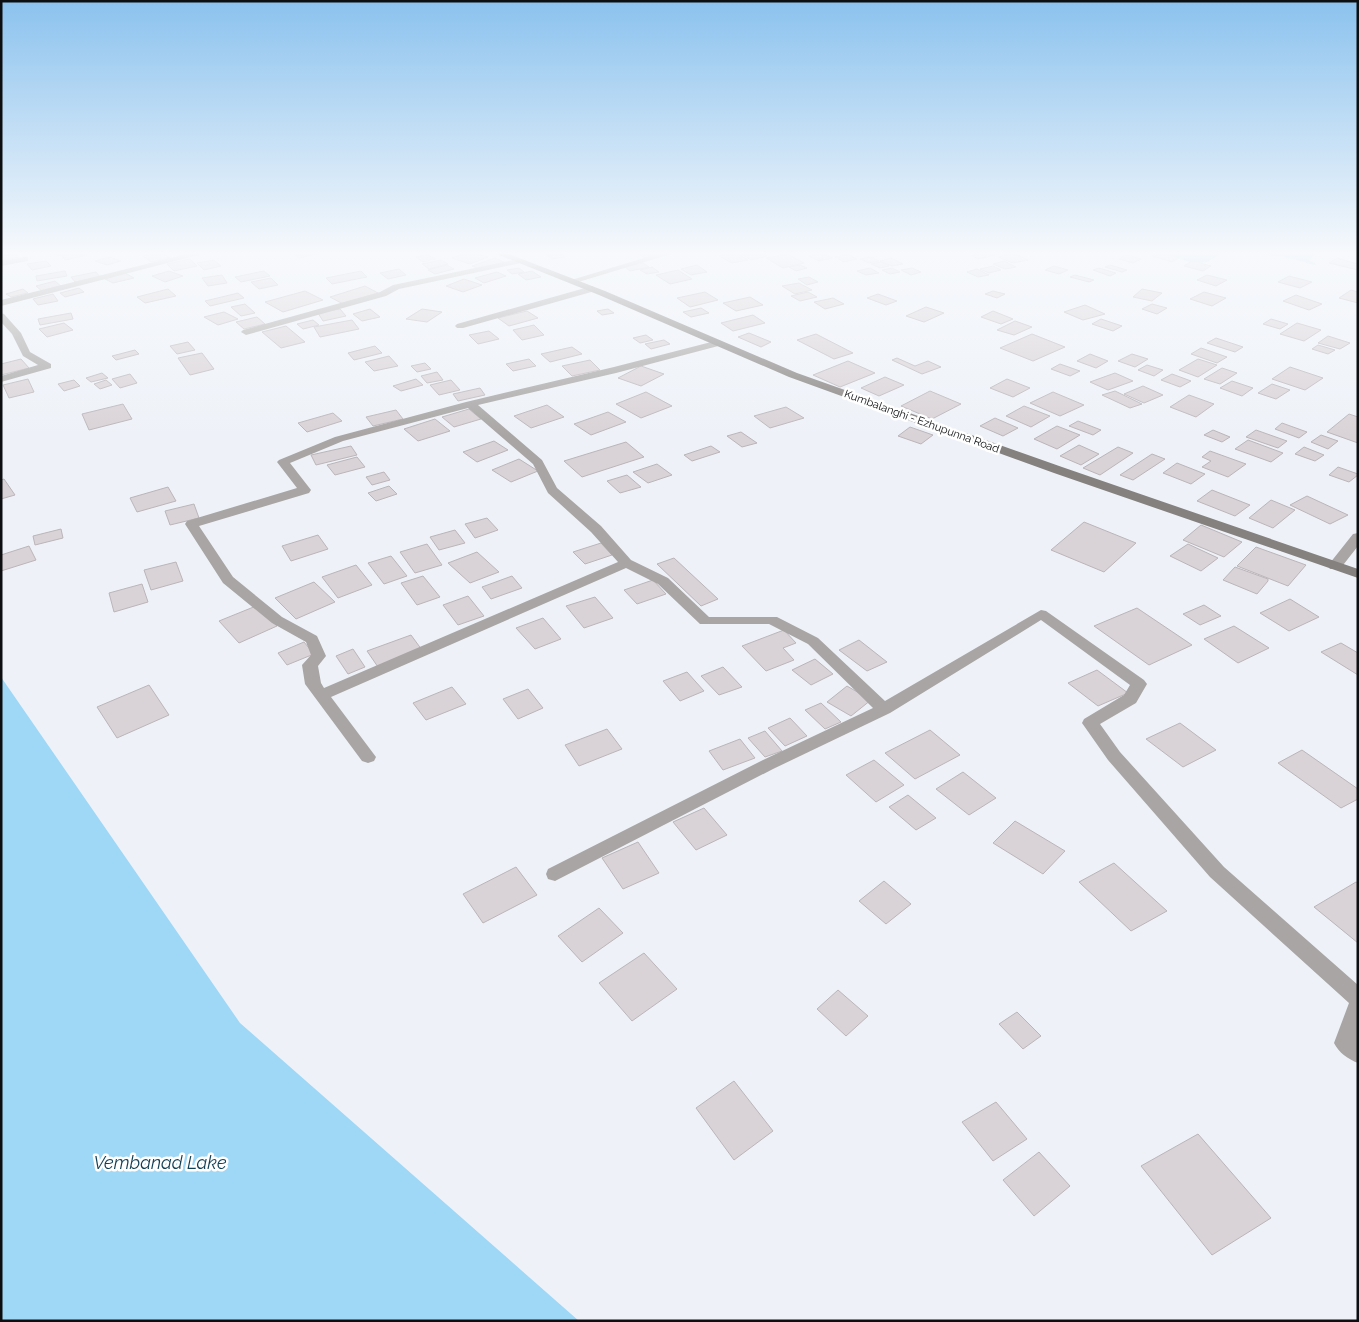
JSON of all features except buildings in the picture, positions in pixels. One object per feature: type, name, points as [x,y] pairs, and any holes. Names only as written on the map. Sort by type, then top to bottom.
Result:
[{"type":"main road","name":"Kumbalanghi - Ezhupunna Road","points":[[648,313],[802,378],[1058,470],[1358,574]]},
{"type":"street","points":[[246,332],[316,313]]},
{"type":"street","points":[[460,326],[507,313]]},
{"type":"street","points":[[1,316],[16,333],[26,354],[47,366],[1,379]]},
{"type":"street","points":[[368,757],[313,684],[310,665],[319,656],[312,639],[277,620],[228,580],[191,524],[305,490],[283,462],[339,439],[470,404],[616,370],[719,343]]},
{"type":"street","points":[[470,404],[538,462],[552,490],[596,529],[626,563],[663,581],[705,621],[772,620],[813,641],[884,709]]},
{"type":"street","points":[[1335,566],[1358,537]]},
{"type":"street","points":[[322,695],[556,596],[626,563]]},
{"type":"street","points":[[555,874],[767,765],[884,709],[1041,614],[1139,684],[1130,699],[1090,723],[1114,756],[1217,872],[1358,998]]},
{"type":"street","points":[[1358,1007],[1345,1043],[1358,1053]]},
{"type":"water","name":"Vembanad Lake","points":[[1,677],[240,1023],[579,1321],[1,1321]]}]
